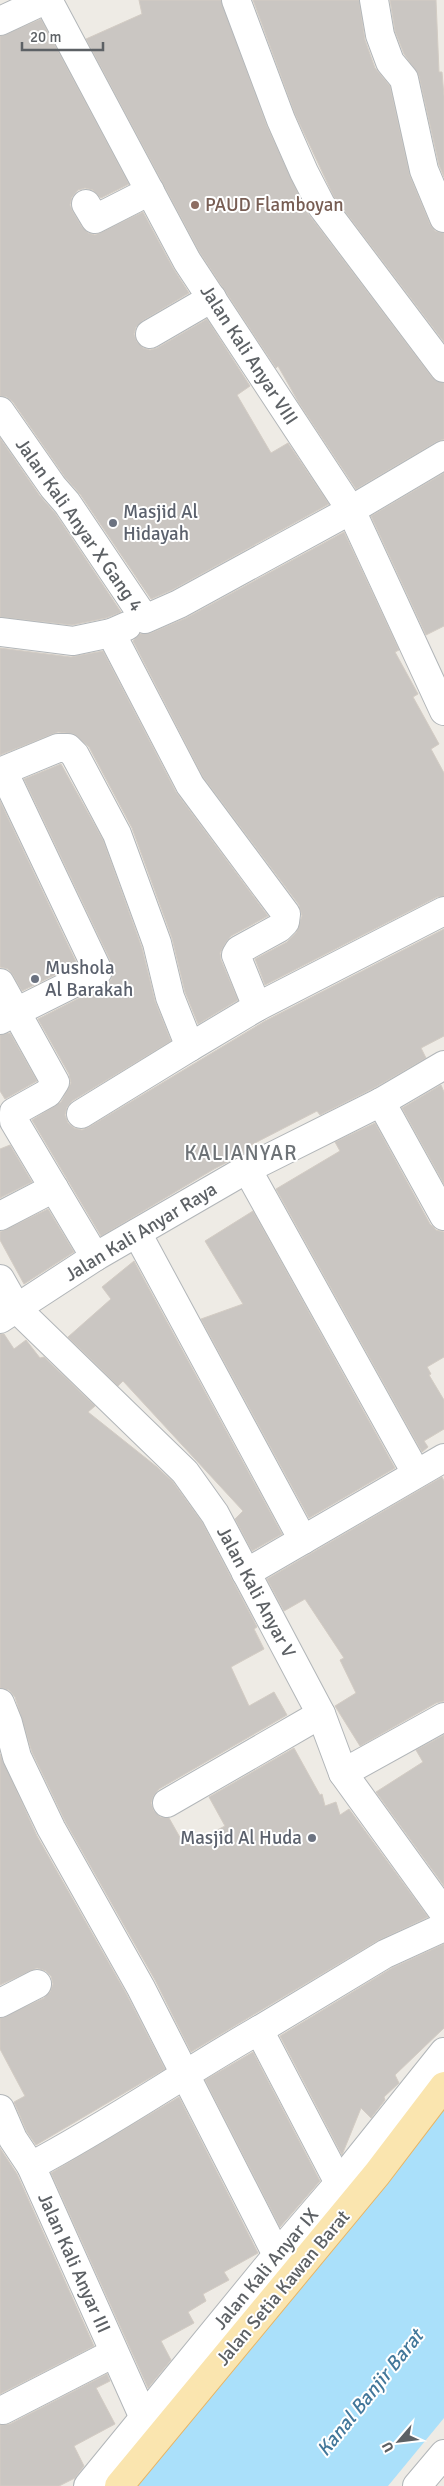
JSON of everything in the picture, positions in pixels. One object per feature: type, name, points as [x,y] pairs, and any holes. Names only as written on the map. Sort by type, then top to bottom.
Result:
[{"type":"main road","name":"Jalan Setia Kawan Barat","points":[[119,2486],[377,2174],[444,2086]]},
{"type":"street","points":[[0,21],[47,0]]},
{"type":"street","name":"Jalan Kali Anyar VIII","points":[[47,0],[187,261],[351,510],[444,712]]},
{"type":"street","points":[[236,0],[281,120],[321,205],[444,368]]},
{"type":"street","points":[[374,0],[380,35],[390,62],[404,79],[424,170],[444,218]]},
{"type":"street","points":[[86,204],[95,219],[150,191]]},
{"type":"street","points":[[150,334],[212,298]]},
{"type":"street","name":"Jalan Kali Anyar X Gang 4","points":[[0,412],[53,487],[67,503],[144,619],[180,604],[351,510],[444,455]]},
{"type":"street","points":[[0,632],[73,641],[110,633],[144,619]]},
{"type":"street","points":[[110,633],[190,786],[286,914],[285,922],[279,928],[239,950],[236,955],[257,1007]]},
{"type":"street","points":[[8,1016],[98,970],[2,771],[58,748],[68,748],[75,755],[117,834],[157,943],[170,997],[190,1046]]},
{"type":"street","points":[[81,1114],[257,1007],[444,911]]},
{"type":"street","points":[[0,983],[8,1016],[55,1082],[48,1093],[14,1112],[7,1125],[54,1188],[95,1258]]},
{"type":"street","name":"Jalan Kali Anyar Raya","points":[[8,1314],[95,1258],[247,1169],[381,1102],[444,1065]]},
{"type":"street","points":[[381,1102],[444,1216]]},
{"type":"street","points":[[247,1169],[416,1473]]},
{"type":"street","points":[[0,1216],[54,1188]]},
{"type":"street","points":[[137,1234],[303,1540]]},
{"type":"street","name":"Jalan Kali Anyar V","points":[[0,1279],[8,1314],[184,1472],[215,1514],[322,1714],[343,1773],[444,1913]]},
{"type":"street","points":[[246,1574],[444,1458]]},
{"type":"street","points":[[0,1703],[8,1723],[17,1757],[51,1828],[186,2072],[277,2255]]},
{"type":"street","points":[[167,1803],[322,1714]]},
{"type":"street","points":[[343,1773],[444,1717]]},
{"type":"street","points":[[31,2166],[83,2138],[186,2072],[260,2030],[385,1954],[444,1927]]},
{"type":"street","points":[[0,2003],[37,1984]]},
{"type":"street","points":[[260,2030],[339,2183]]},
{"type":"street","name":"Jalan Kali Anyar IX","points":[[88,2486],[277,2255],[339,2183],[444,2052]]},
{"type":"street","name":"Jalan Kali Anyar III","points":[[0,2109],[6,2142],[31,2166],[144,2418]]},
{"type":"street","points":[[3,2410],[114,2353]]},
{"type":"street","points":[[417,2486],[444,2454]]},
{"type":"water","name":"Kanal Banjir Barat","points":[[444,2093],[444,2418],[388,2486],[126,2486]]},
{"type":"building","points":[[139,0],[221,0],[267,126],[307,212],[432,377],[444,383],[444,439],[356,489],[299,403],[278,366],[276,368],[200,253],[86,39],[142,14]]},
{"type":"building","points":[[253,0],[359,0],[365,40],[375,68],[390,86],[410,176],[430,224],[435,231],[444,233],[444,342],[334,197],[295,114]]},
{"type":"building","points":[[390,0],[436,0],[439,72],[442,72],[444,96],[444,177],[439,165],[419,76],[404,54],[395,31]]},
{"type":"building","points":[[41,19],[129,184],[101,198],[93,190],[85,188],[78,190],[72,197],[70,205],[73,212],[82,227],[88,233],[95,235],[143,212],[173,268],[189,293],[142,321],[136,327],[134,334],[137,342],[143,348],[150,350],[157,348],[207,319],[250,386],[237,395],[271,453],[288,443],[329,504],[172,590],[151,599],[80,494],[65,477],[13,402],[7,397],[0,396],[0,36]]},
{"type":"building","points":[[0,438],[40,496],[55,513],[121,612],[106,618],[72,625],[0,617]]},
{"type":"building","points":[[444,473],[444,626],[426,635],[371,516]]},
{"type":"building","points":[[344,532],[399,650],[395,652],[418,694],[413,697],[439,744],[431,749],[444,773],[444,896],[437,897],[265,985],[255,959],[287,942],[296,933],[302,916],[299,905],[203,777],[133,641],[140,634],[151,633],[186,618]]},
{"type":"building","points":[[0,648],[71,657],[103,651],[176,792],[268,916],[231,936],[226,942],[220,953],[221,960],[238,1000],[198,1024],[185,992],[172,938],[132,828],[89,747],[74,734],[58,732],[0,755]]},
{"type":"building","points":[[61,764],[103,840],[142,948],[155,1001],[171,1041],[72,1101],[67,1107],[65,1115],[68,1123],[74,1128],[82,1130],[89,1127],[265,1021],[444,929],[444,1036],[421,1048],[426,1058],[374,1088],[320,1115],[317,1111],[251,1145],[253,1149],[214,1169],[101,1236],[32,1120],[61,1102],[71,1083],[69,1074],[38,1019],[105,985],[111,980],[113,973],[112,964],[24,779]]},
{"type":"building","points":[[0,801],[77,964],[22,991],[8,969],[0,967]]},
{"type":"building","points":[[10,1033],[37,1081],[5,1099],[0,1091],[0,1035]]},
{"type":"building","points":[[441,1085],[444,1092],[444,1184],[402,1108]]},
{"type":"building","points":[[375,1123],[430,1224],[436,1230],[444,1232],[444,1357],[427,1367],[431,1374],[429,1375],[444,1400],[444,1429],[424,1441],[428,1447],[422,1452],[276,1189],[340,1151],[335,1142]]},
{"type":"building","points":[[10,1145],[32,1182],[0,1198],[0,1149]]},
{"type":"building","points":[[48,1209],[74,1252],[24,1284],[0,1240],[0,1232]]},
{"type":"building","points":[[253,1211],[395,1468],[309,1518],[201,1319],[243,1304],[205,1241]]},
{"type":"building","points":[[134,1261],[282,1534],[252,1551],[235,1519],[243,1511],[123,1381],[118,1386],[68,1337],[111,1299],[102,1287]]},
{"type":"building","points":[[0,1334],[4,1334],[14,1349],[26,1340],[40,1358],[44,1357],[95,1406],[88,1412],[173,1482],[202,1522],[257,1627],[254,1629],[264,1649],[231,1667],[249,1706],[274,1692],[287,1715],[159,1789],[151,1803],[154,1811],[160,1817],[169,1818],[182,1841],[185,1840],[188,1845],[225,1826],[209,1797],[294,1748],[320,1795],[322,1794],[325,1806],[336,1802],[340,1815],[349,1809],[428,1917],[377,1941],[191,2052],[155,1980],[65,1821],[32,1752],[15,1697],[9,1690],[0,1688]]},
{"type":"building","points":[[442,1477],[444,1481],[444,1701],[436,1703],[360,1746],[335,1706],[356,1693],[340,1660],[344,1658],[305,1599],[284,1611],[267,1579]]},
{"type":"building","points":[[444,1735],[444,1886],[376,1792],[423,1762],[416,1750]]},
{"type":"building","points":[[0,1754],[37,1836],[127,1995],[165,2069],[36,2145],[27,2132],[14,2102],[25,2096],[0,2049],[0,2018],[44,1998],[50,1992],[53,1984],[51,1976],[46,1971],[37,1968],[0,1985]]},
{"type":"building","points":[[444,1944],[444,2028],[395,2075],[399,2083],[384,2097],[385,2100],[371,2118],[361,2108],[342,2155],[280,2036],[392,1968]]},
{"type":"building","points":[[253,2052],[320,2181],[280,2227],[205,2080]]},
{"type":"building","points":[[179,2097],[258,2253],[224,2272],[229,2280],[203,2294],[206,2301],[188,2312],[194,2323],[161,2341],[171,2360],[148,2388],[51,2173]]},
{"type":"building","points":[[0,2148],[17,2174],[94,2346],[0,2394]]},
{"type":"building","points":[[107,2374],[110,2381],[96,2388],[115,2424],[74,2446],[84,2466],[75,2478],[59,2486],[0,2486],[0,2425],[10,2424]]},
{"type":"place","name":"PAUD Flamboyan","points":[[195,205]]},
{"type":"place","name":"Masjid Al Hidayah","points":[[113,523]]},
{"type":"place","name":"Mushola Al Barakah","points":[[35,979]]},
{"type":"place","name":"Masjid Al Huda","points":[[312,1838]]},
{"type":"district","name":"KALIANYAR","points":[[241,1153]]}]
